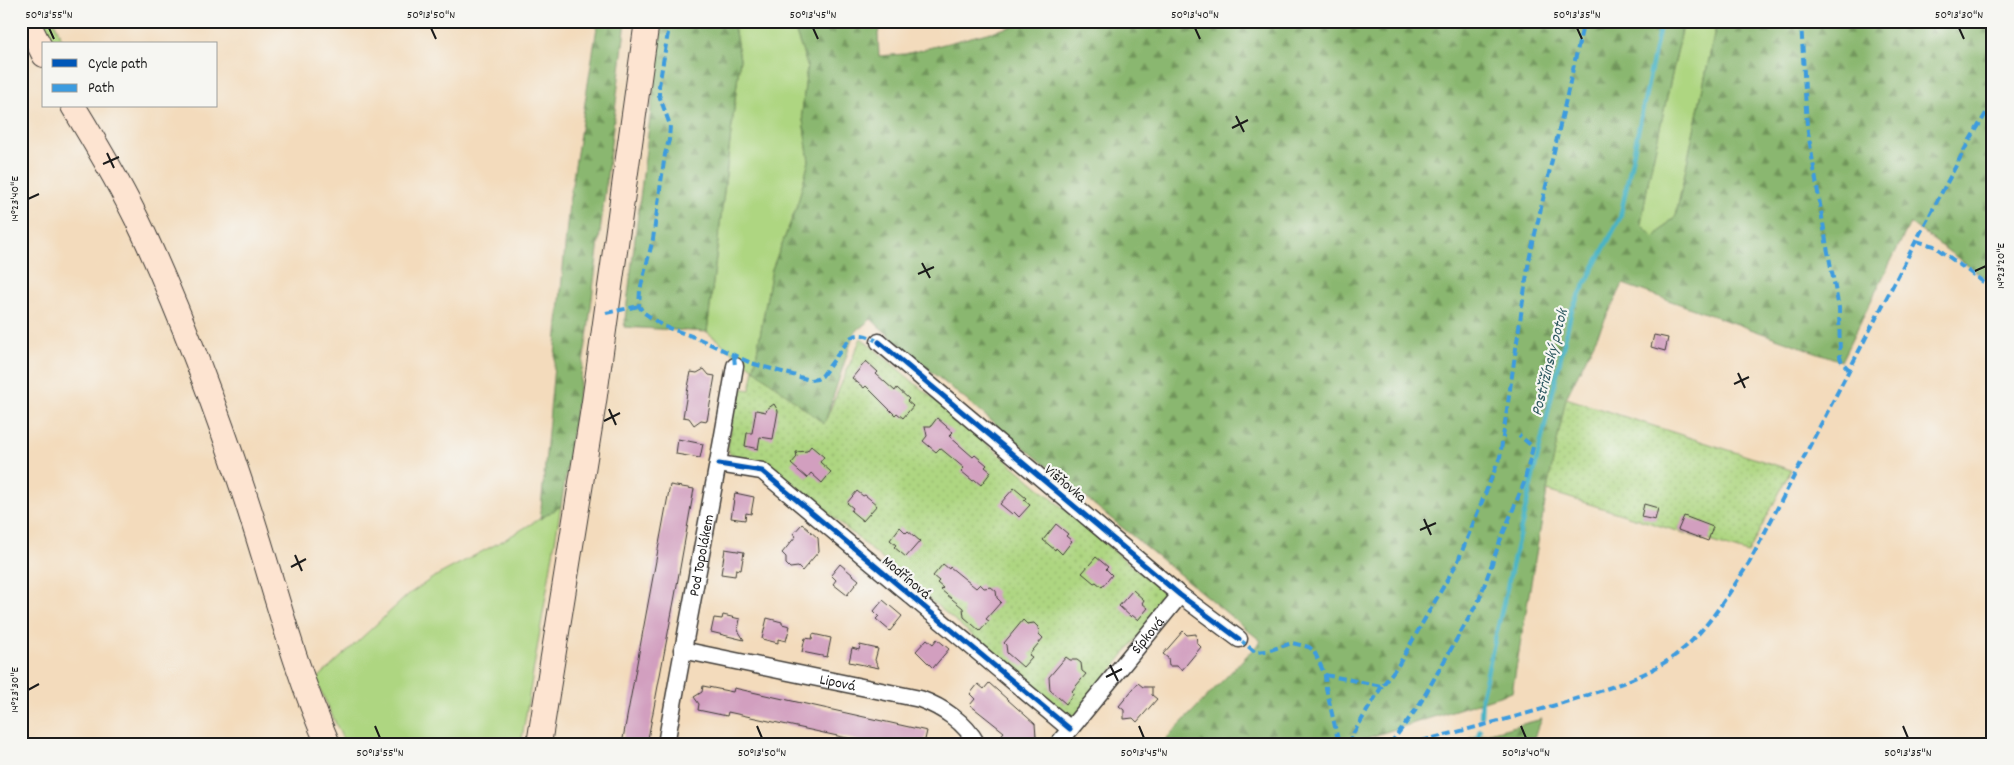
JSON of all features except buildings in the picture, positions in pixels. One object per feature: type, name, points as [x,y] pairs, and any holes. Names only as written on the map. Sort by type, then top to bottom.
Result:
[{"type":"main road","points":[[27,21],[42,51]]},
{"type":"main road","points":[[539,744],[594,402],[647,21]]},
{"type":"main road","points":[[74,108],[121,190],[142,232],[204,382],[244,493],[300,677],[328,744]]},
{"type":"street","name":"Višňovka","points":[[880,342],[1180,595],[1238,639]]},
{"type":"street","name":"Pod Topolákem","points":[[666,744],[718,464],[734,366]]},
{"type":"street","name":"Modřínová","points":[[718,464],[762,472],[1070,729]]},
{"type":"street","name":"Šípková","points":[[1058,744],[1180,595]]},
{"type":"street","name":"Lipová","points":[[682,650],[920,699],[931,703],[960,722],[977,744]]},
{"type":"green space","points":[[43,21],[54,21],[63,42],[53,42]]},
{"type":"green space","points":[[598,21],[626,21],[588,331],[561,506],[540,519],[569,203]]},
{"type":"green space","points":[[662,21],[733,21],[740,59],[707,332],[624,327]]},
{"type":"green space","points":[[733,21],[792,21],[807,65],[802,113],[809,161],[796,209],[772,269],[754,369],[707,332],[740,59]]},
{"type":"green space","points":[[792,21],[881,21],[878,34],[879,56],[905,54],[1034,21],[1684,21],[1649,177],[1641,224],[1654,238],[1676,215],[1717,21],[1993,21],[1993,284],[1910,223],[1841,361],[1623,284],[1566,398],[1547,491],[1512,692],[1348,744],[1161,744],[1261,641],[906,351],[871,319],[854,333],[824,425],[754,369],[772,269],[796,209],[809,161],[802,113],[807,65]]},
{"type":"green space","points":[[1684,21],[1717,21],[1676,215],[1654,238],[1641,224],[1649,177]]},
{"type":"green space","points":[[861,338],[1164,593],[1167,600],[1072,720],[774,467],[736,460],[729,453],[728,445],[738,388],[750,390],[754,369],[824,424]]},
{"type":"green space","points":[[1566,398],[1791,470],[1748,553],[1547,491]]},
{"type":"green space","points":[[561,506],[521,744],[345,744],[316,680],[409,594],[434,577],[504,540]]},
{"type":"green space","points":[[1542,719],[1531,744],[1466,744],[1470,738]]},
{"type":"waterway","name":"Postřižínský potok","points":[[1481,716],[1482,695],[1572,309],[1620,218],[1661,21]]},
{"type":"waterway","name":"Postřižínský potok","points":[[1475,744],[1480,730]]},
{"type":"marked path","points":[[670,21],[659,86],[659,95],[670,125],[669,140],[665,154],[653,239],[640,290],[639,306],[643,312],[663,326],[697,338],[751,363],[810,380],[822,376],[850,338],[861,335],[879,342]]},
{"type":"marked path","points":[[1325,675],[1382,686],[1399,664],[1458,561],[1500,457],[1529,260],[1584,21]]},
{"type":"marked path","points":[[1801,21],[1807,126],[1839,308],[1840,357],[1850,371]]},
{"type":"marked path","points":[[1410,744],[1532,712],[1624,682],[1649,671],[1673,657],[1696,637],[1724,601],[1749,563],[1916,241],[1968,143],[1993,102]]},
{"type":"marked path","points":[[1916,241],[1934,246],[1993,289]]},
{"type":"marked path","points":[[606,313],[639,306]]},
{"type":"marked path","points":[[734,356],[735,366]]},
{"type":"marked path","points":[[1390,744],[1418,707],[1479,600],[1500,541],[1524,483],[1533,447],[1519,435]]},
{"type":"marked path","points":[[1239,639],[1255,652],[1267,651],[1292,643],[1309,647],[1314,651],[1325,675],[1326,688],[1339,744]]},
{"type":"marked path","points":[[1347,744],[1382,686]]},
{"type":"cycle path","points":[[879,342],[1180,595],[1239,639]]},
{"type":"cycle path","points":[[719,464],[762,471],[1070,729]]}]
